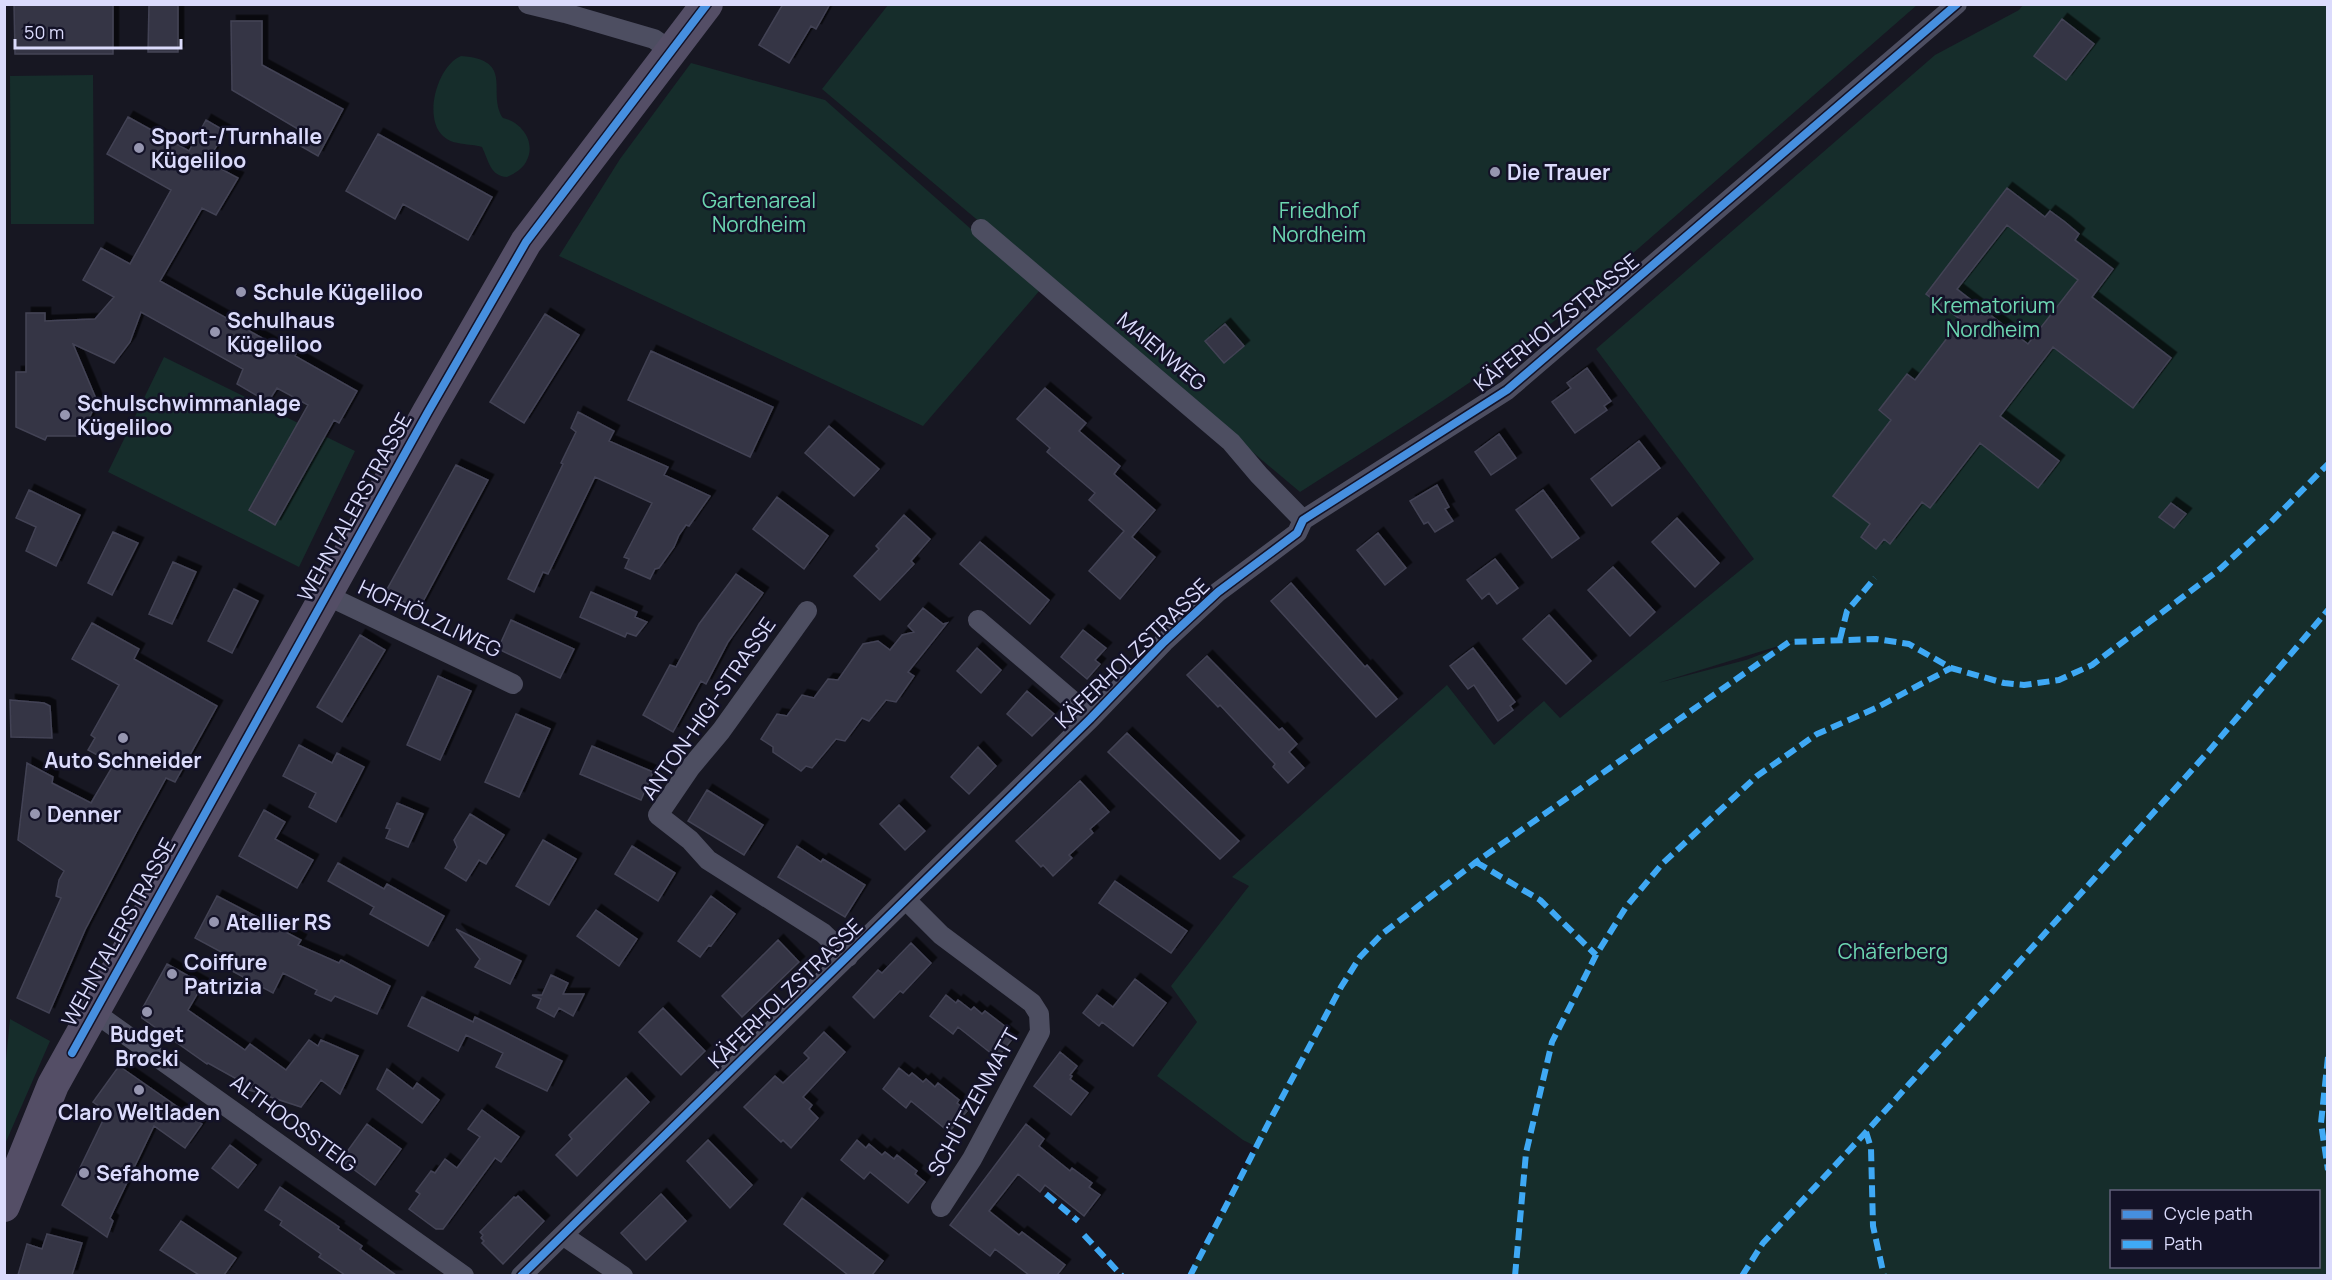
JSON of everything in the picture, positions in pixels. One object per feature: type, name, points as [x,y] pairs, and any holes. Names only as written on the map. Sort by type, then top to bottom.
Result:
[{"type":"main road","name":"WEHNTALERSTRASSE","points":[[4,1206],[53,1085],[428,412],[526,242],[707,4]]},
{"type":"street","points":[[528,4],[654,39],[670,51]]},
{"type":"street","name":"KÄFERHOLZSTRASSE","points":[[521,1275],[564,1236],[1090,719],[1164,642],[1218,592],[1297,533],[1303,520],[1507,390],[1957,4]]},
{"type":"street","name":"MAIENWEG","points":[[981,229],[1231,442],[1258,475],[1303,520]]},
{"type":"street","name":"HOFHÖLZLIWEG","points":[[326,595],[513,684]]},
{"type":"street","name":"ANTON-HIGI-STRASSE","points":[[807,611],[721,731],[690,768],[658,815],[690,840],[708,860],[824,933],[848,957]]},
{"type":"street","points":[[978,620],[1074,702],[1090,719]]},
{"type":"street","name":"SCHÜTZENMATT","points":[[906,900],[941,935],[1032,1003],[1039,1014],[1040,1032],[972,1159],[941,1207]]},
{"type":"street","name":"ALTHOOSSTEIG","points":[[94,1012],[464,1275]]},
{"type":"street","points":[[564,1236],[623,1275]]},
{"type":"green space","name":"Friedhof Nordheim","points":[[888,5],[1917,5],[1568,310],[1470,382],[1300,492],[822,89]]},
{"type":"green space","name":"Chäferberg","points":[[2023,5],[2327,5],[2327,1275],[1188,1275],[1257,1147],[1243,1140],[1157,1076],[1197,1022],[1171,986],[1249,886],[1232,877],[1447,685],[1494,745],[1544,701],[1560,718],[1754,559],[1596,349],[1935,55],[2019,10]],"holes":[[[1798,640],[1746,660],[1658,683]]]},
{"type":"green space","points":[[461,56],[478,59],[488,64],[494,71],[497,98],[503,118],[522,129],[529,141],[529,155],[526,162],[518,171],[507,177],[493,171],[482,147],[447,139],[437,128],[434,105],[439,81],[445,70]]},
{"type":"green space","name":"Gartenareal Nordheim","points":[[691,63],[825,100],[1040,290],[923,426],[559,256],[620,159]]},
{"type":"green space","points":[[93,75],[94,224],[11,224],[10,76]]},
{"type":"green space","points":[[164,357],[355,451],[299,567],[108,472]]},
{"type":"green space","points":[[10,1019],[50,1041],[5,1144],[4,1079]]},
{"type":"building","points":[[14,4],[113,4],[113,54],[15,54]]},
{"type":"building","points":[[149,4],[178,4],[178,52],[148,52]]},
{"type":"building","points":[[783,4],[830,4],[816,29],[811,26],[789,63],[759,45]]},
{"type":"building","points":[[2062,19],[2094,44],[2066,80],[2034,56]]},
{"type":"building","points":[[231,21],[262,21],[262,65],[343,109],[318,156],[297,144],[303,132],[232,90]]},
{"type":"building","points":[[128,117],[189,151],[206,120],[225,131],[211,156],[214,157],[210,163],[238,178],[216,215],[202,208],[160,281],[280,348],[284,343],[297,351],[295,356],[357,391],[339,423],[334,420],[275,525],[249,510],[308,405],[277,388],[268,402],[237,384],[243,369],[141,312],[130,342],[114,363],[73,344],[97,401],[81,436],[47,436],[45,440],[16,427],[16,372],[26,372],[26,313],[45,313],[45,321],[95,319],[114,297],[83,280],[101,248],[130,264],[171,190],[107,154]]},
{"type":"building","points":[[378,134],[492,197],[468,240],[403,204],[395,219],[346,191]]},
{"type":"building","name":"Krematorium Nordheim","points":[[2007,188],[2045,217],[2050,211],[2065,222],[2079,234],[2075,240],[2113,269],[2092,297],[2171,358],[2133,408],[2053,347],[2000,416],[2059,461],[2038,488],[1980,443],[1930,508],[1922,502],[1890,544],[1884,539],[1876,549],[1861,537],[1870,524],[1833,496],[1891,420],[1879,410],[1907,374],[1915,380],[1961,320],[1926,294]],"holes":[[[2007,225],[2078,280],[2028,344],[1957,289]]]},
{"type":"building","points":[[545,314],[579,335],[524,423],[490,402]]},
{"type":"building","points":[[1225,324],[1244,346],[1224,363],[1205,341]]},
{"type":"building","points":[[651,351],[773,407],[750,457],[628,400]]},
{"type":"building","points":[[1587,368],[1611,401],[1604,406],[1607,410],[1575,433],[1552,402],[1571,388],[1567,383]]},
{"type":"building","points":[[1045,388],[1086,423],[1079,431],[1120,466],[1114,474],[1155,510],[1132,537],[1155,557],[1120,599],[1089,571],[1124,531],[1089,500],[1095,493],[1047,452],[1050,448],[1017,419]]},
{"type":"building","points":[[578,412],[614,431],[609,441],[668,467],[664,475],[710,496],[689,526],[686,525],[674,547],[659,568],[655,569],[650,579],[625,568],[629,559],[624,557],[652,503],[595,477],[548,574],[543,572],[534,592],[508,579],[563,464],[561,463],[576,432],[571,428]]},
{"type":"building","points":[[829,426],[879,469],[854,496],[805,453]]},
{"type":"building","points":[[1499,434],[1516,458],[1491,475],[1475,452]]},
{"type":"building","points":[[1639,441],[1660,468],[1612,506],[1591,479]]},
{"type":"building","points":[[456,465],[488,480],[419,609],[385,593]]},
{"type":"building","points":[[1437,485],[1449,507],[1445,509],[1453,521],[1435,532],[1428,522],[1424,524],[1410,501]]},
{"type":"building","points":[[29,490],[80,515],[56,566],[26,551],[36,527],[16,518]]},
{"type":"building","points":[[1543,490],[1579,538],[1552,558],[1516,510]]},
{"type":"building","points":[[777,497],[828,536],[804,569],[753,529]]},
{"type":"building","points":[[2171,503],[2186,514],[2174,528],[2159,517]]},
{"type":"building","points":[[904,515],[930,539],[911,561],[914,564],[880,600],[854,576],[879,549],[876,546]]},
{"type":"building","points":[[1677,518],[1719,563],[1695,587],[1652,542]]},
{"type":"building","points":[[113,532],[138,543],[112,595],[88,583]]},
{"type":"building","points":[[1378,533],[1406,568],[1385,585],[1357,550]]},
{"type":"building","points":[[980,542],[1049,600],[1030,624],[960,564]]},
{"type":"building","points":[[1495,559],[1518,588],[1497,604],[1489,593],[1482,599],[1467,580]]},
{"type":"building","points":[[173,562],[196,572],[172,624],[149,614]]},
{"type":"building","points":[[1613,567],[1655,612],[1630,636],[1588,590]]},
{"type":"building","points":[[736,574],[763,593],[728,642],[706,684],[701,681],[673,732],[643,715],[670,665],[676,667],[699,624]]},
{"type":"building","points":[[1291,583],[1365,667],[1367,665],[1397,699],[1376,717],[1271,601]]},
{"type":"building","points":[[234,589],[258,601],[232,653],[208,641]]},
{"type":"building","points":[[591,592],[637,612],[635,617],[647,622],[636,636],[627,633],[625,637],[580,617]]},
{"type":"building","points":[[923,608],[943,624],[947,623],[908,672],[914,676],[896,702],[886,700],[869,721],[862,718],[845,741],[836,739],[812,768],[806,766],[801,771],[773,752],[773,747],[761,739],[777,714],[787,716],[802,695],[814,698],[828,679],[838,680],[863,644],[878,641],[890,650],[902,635],[914,632],[908,626]]},
{"type":"building","points":[[1549,615],[1591,661],[1566,684],[1523,639]]},
{"type":"building","points":[[511,620],[574,649],[560,678],[498,649]]},
{"type":"building","points":[[92,623],[139,649],[134,659],[217,706],[175,782],[166,778],[138,829],[85,930],[49,1013],[17,998],[61,898],[56,896],[59,880],[64,871],[18,840],[27,763],[53,777],[52,783],[91,803],[114,764],[88,750],[95,738],[91,735],[119,685],[72,659]]},
{"type":"building","points":[[1083,630],[1106,648],[1095,660],[1100,664],[1087,679],[1061,657]]},
{"type":"building","points":[[360,635],[385,650],[342,722],[317,707]]},
{"type":"building","points":[[977,648],[1001,670],[981,693],[957,671]]},
{"type":"building","points":[[1473,648],[1515,702],[1510,706],[1513,710],[1498,721],[1474,685],[1468,689],[1450,666]]},
{"type":"building","points":[[1207,656],[1279,730],[1282,728],[1297,744],[1289,752],[1304,768],[1288,783],[1273,767],[1275,764],[1220,705],[1218,707],[1187,675]]},
{"type":"building","points":[[438,676],[471,691],[440,760],[407,745]]},
{"type":"building","points":[[1027,691],[1054,714],[1032,736],[1007,714]]},
{"type":"building","points":[[10,700],[44,703],[50,706],[52,738],[11,737]]},
{"type":"building","points":[[516,714],[550,729],[519,797],[485,782]]},
{"type":"building","points":[[1127,733],[1239,841],[1220,859],[1108,752]]},
{"type":"building","points":[[299,745],[332,763],[337,753],[364,767],[336,822],[309,807],[316,793],[283,776]]},
{"type":"building","points":[[592,746],[653,772],[641,800],[580,774]]},
{"type":"building","points":[[978,747],[996,766],[969,794],[951,777]]},
{"type":"building","points":[[1080,781],[1109,812],[1090,829],[1093,833],[1069,855],[1072,858],[1053,876],[1016,841]]},
{"type":"building","points":[[707,790],[763,825],[744,855],[688,821]]},
{"type":"building","points":[[397,803],[423,814],[408,847],[386,838],[390,829],[386,828]]},
{"type":"building","points":[[899,805],[925,831],[905,850],[880,824]]},
{"type":"building","points":[[264,810],[285,822],[275,839],[313,860],[297,888],[239,856]]},
{"type":"building","points":[[470,814],[504,835],[486,864],[479,860],[466,881],[445,868],[457,847],[454,840]]},
{"type":"building","points":[[543,840],[576,859],[549,905],[516,886]]},
{"type":"building","points":[[632,846],[675,873],[658,901],[615,874]]},
{"type":"building","points":[[797,846],[821,862],[823,859],[865,885],[845,917],[778,877]]},
{"type":"building","points":[[338,863],[384,889],[387,884],[444,916],[428,946],[370,914],[374,907],[328,881]]},
{"type":"building","points":[[1115,881],[1187,931],[1171,953],[1099,903]]},
{"type":"building","points":[[217,896],[301,940],[298,945],[339,963],[341,960],[390,986],[377,1014],[335,996],[331,1001],[315,994],[317,990],[283,973],[273,993],[219,964],[225,954],[195,938]]},
{"type":"building","points":[[711,896],[735,914],[700,957],[678,941]]},
{"type":"building","points":[[596,910],[637,939],[619,966],[577,936]]},
{"type":"building","points":[[456,929],[521,961],[510,984],[475,967],[480,959]]},
{"type":"building","points":[[778,940],[799,962],[742,1017],[722,996]]},
{"type":"building","points":[[911,943],[931,963],[903,993],[900,991],[874,1018],[853,997],[878,970],[882,973]]},
{"type":"building","points":[[167,964],[203,984],[188,1010],[245,1050],[250,1044],[286,1070],[309,1040],[318,1046],[321,1040],[358,1056],[340,1094],[321,1080],[301,1107],[249,1090],[243,1086],[242,1082],[207,1064],[142,1018],[141,1011]]},
{"type":"building","points":[[551,975],[568,983],[563,994],[584,994],[573,1016],[559,1008],[554,1017],[537,1008],[541,999],[532,995],[542,995]]},
{"type":"building","points":[[1135,979],[1166,1003],[1133,1046],[1102,1022],[1099,1026],[1083,1013],[1097,995],[1113,1007]]},
{"type":"building","points":[[946,995],[956,1003],[958,1000],[971,1010],[974,1007],[982,1014],[985,1011],[1006,1027],[1003,1030],[1013,1038],[997,1058],[958,1027],[953,1034],[930,1016]]},
{"type":"building","points":[[422,997],[473,1022],[475,1017],[562,1061],[547,1091],[496,1067],[503,1053],[466,1035],[458,1051],[408,1026]]},
{"type":"building","points":[[663,1008],[705,1051],[681,1075],[639,1032]]},
{"type":"building","points":[[824,1032],[845,1052],[803,1097],[812,1105],[809,1109],[818,1118],[791,1148],[783,1140],[781,1142],[744,1107],[775,1076],[783,1083],[809,1058],[804,1053]]},
{"type":"building","points":[[1060,1052],[1077,1066],[1070,1075],[1072,1076],[1070,1079],[1088,1093],[1071,1115],[1034,1086]]},
{"type":"building","points":[[119,1066],[202,1124],[185,1148],[154,1126],[110,1218],[113,1221],[107,1237],[62,1205],[107,1112],[93,1102]]},
{"type":"building","points":[[899,1068],[909,1076],[912,1073],[923,1082],[926,1079],[935,1087],[938,1083],[959,1100],[957,1103],[967,1111],[949,1132],[911,1101],[906,1108],[883,1089]]},
{"type":"building","points":[[387,1069],[413,1089],[417,1083],[439,1100],[422,1123],[377,1089]]},
{"type":"building","points":[[626,1078],[649,1102],[577,1176],[556,1155],[572,1139],[569,1135]]},
{"type":"building","points":[[482,1110],[519,1137],[501,1162],[495,1158],[443,1229],[436,1229],[409,1209],[420,1194],[416,1191],[431,1171],[435,1173],[445,1159],[457,1168],[480,1137],[468,1129]]},
{"type":"building","points":[[367,1124],[401,1149],[375,1185],[341,1160]]},
{"type":"building","points":[[1026,1124],[1044,1139],[1039,1146],[1070,1171],[1072,1168],[1092,1183],[1089,1187],[1100,1195],[1084,1216],[1045,1185],[1040,1192],[1018,1174],[989,1211],[1019,1235],[1022,1232],[1065,1265],[1057,1275],[1029,1275],[995,1249],[990,1256],[950,1225]]},
{"type":"building","points":[[708,1140],[752,1185],[730,1208],[687,1161]]},
{"type":"building","points":[[857,1140],[866,1148],[869,1144],[882,1155],[885,1152],[894,1159],[897,1155],[917,1171],[915,1174],[925,1182],[908,1203],[870,1172],[864,1179],[841,1160]]},
{"type":"building","points":[[230,1145],[256,1165],[238,1188],[212,1168]]},
{"type":"building","points":[[280,1187],[339,1227],[338,1229],[362,1246],[360,1249],[396,1275],[345,1275],[319,1257],[321,1254],[280,1225],[282,1221],[265,1210]]},
{"type":"building","points":[[661,1194],[686,1221],[646,1260],[621,1233]]},
{"type":"building","points":[[518,1196],[544,1221],[503,1264],[482,1243],[483,1235],[480,1232],[514,1197]]},
{"type":"building","points":[[802,1198],[883,1261],[872,1275],[848,1275],[784,1224]]},
{"type":"building","points":[[181,1221],[236,1258],[224,1275],[199,1275],[160,1250]]},
{"type":"building","points":[[47,1234],[82,1243],[72,1275],[18,1275],[27,1244],[42,1249]]},
{"type":"marked path","points":[[1190,1276],[1341,987],[1360,957],[1382,934],[1476,862],[1789,642],[1876,639],[1909,644],[1951,668],[2004,683],[2024,685],[2059,680],[2092,665],[2220,569],[2268,525],[2328,464]]},
{"type":"marked path","points":[[1840,639],[1847,611],[1875,578]]},
{"type":"marked path","points":[[1742,1276],[1763,1243],[2209,751],[2328,610]]},
{"type":"marked path","points":[[1515,1276],[1526,1153],[1552,1042],[1596,955],[1626,907],[1662,864],[1757,776],[1817,734],[1876,708],[1951,668]]},
{"type":"marked path","points":[[1476,862],[1540,900],[1596,955]]},
{"type":"marked path","points":[[2328,1057],[2321,1123],[2328,1170]]},
{"type":"marked path","points":[[1866,1132],[1871,1148],[1873,1226],[1884,1276]]},
{"type":"marked path","points":[[1046,1194],[1078,1221]]},
{"type":"marked path","points":[[1084,1235],[1122,1276]]},
{"type":"cycle path","points":[[72,1053],[428,412],[526,242],[707,4]]},
{"type":"cycle path","points":[[521,1276],[1090,719],[1164,642],[1218,592],[1297,533],[1303,520],[1507,390],[1957,4]]},
{"type":"place","name":"Sport-/Turnhalle Kügeliloo","points":[[139,148]]},
{"type":"place","name":"Die Trauer","points":[[1495,172]]},
{"type":"place","name":"Schule Kügeliloo","points":[[241,292]]},
{"type":"place","name":"Schulhaus Kügeliloo","points":[[215,332]]},
{"type":"place","name":"Schulschwimmanlage Kügeliloo","points":[[65,415]]},
{"type":"place","name":"Auto Schneider","points":[[123,738]]},
{"type":"place","name":"Denner","points":[[35,814]]},
{"type":"place","name":"Atellier RS","points":[[214,922]]},
{"type":"place","name":"Coiffure Patrizia","points":[[172,974]]},
{"type":"place","name":"Budget Brocki","points":[[147,1012]]},
{"type":"place","name":"Claro Weltladen","points":[[139,1090]]},
{"type":"place","name":"Sefahome","points":[[84,1173]]}]
